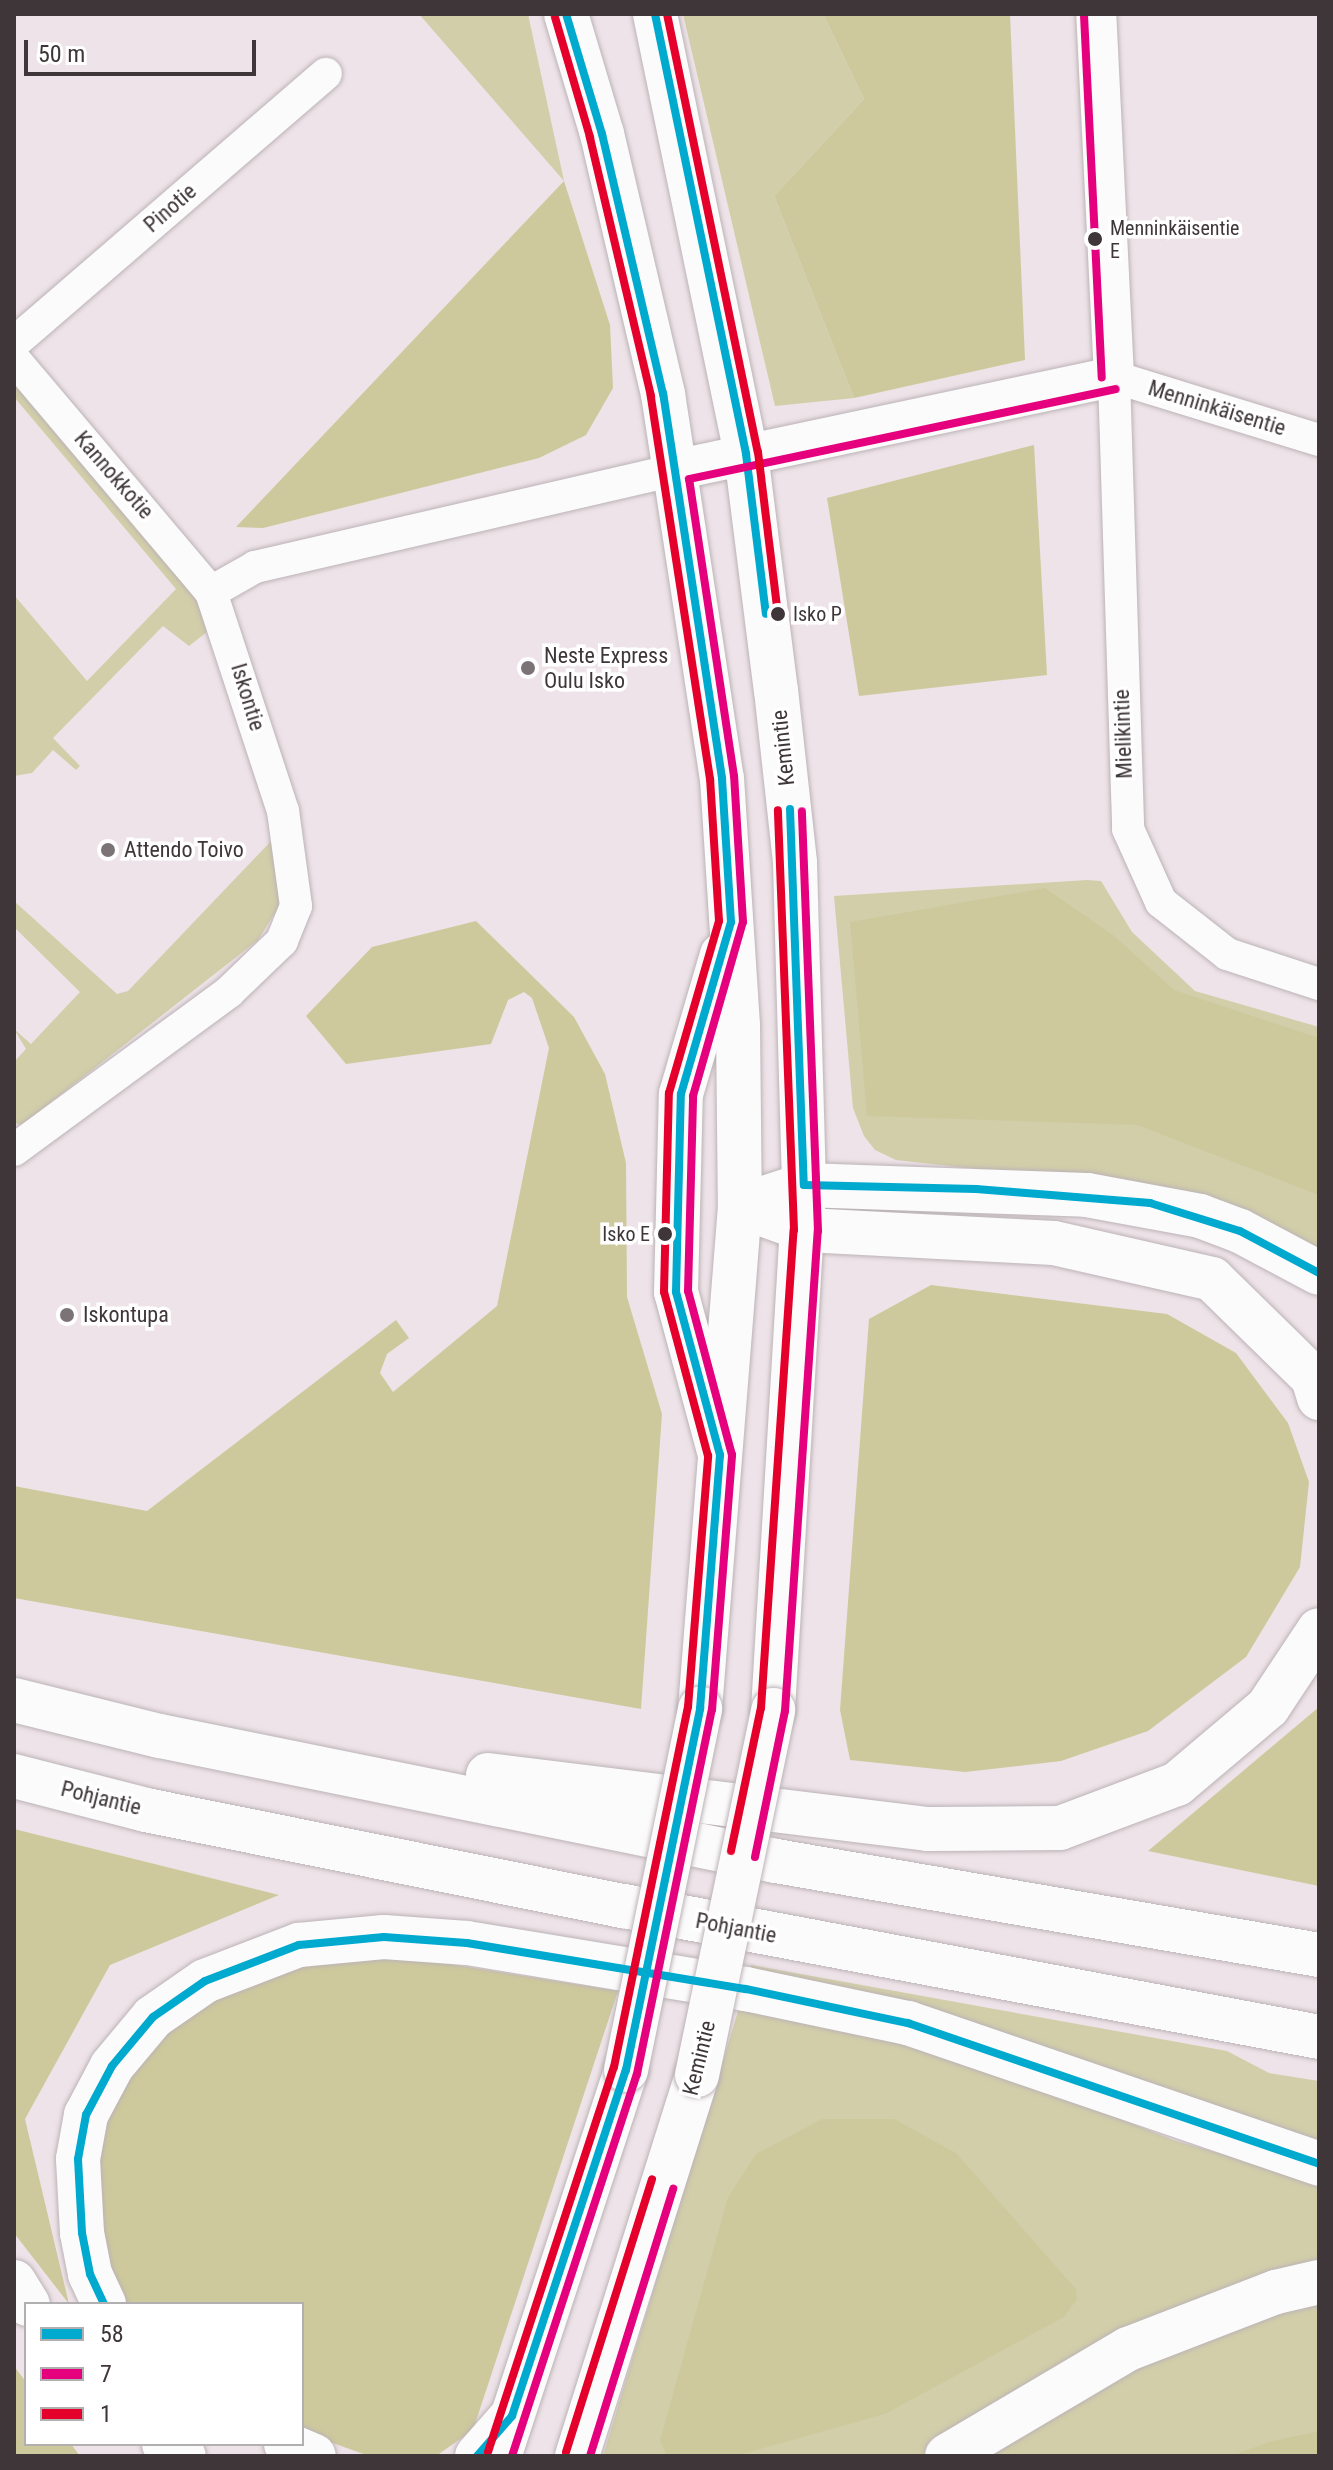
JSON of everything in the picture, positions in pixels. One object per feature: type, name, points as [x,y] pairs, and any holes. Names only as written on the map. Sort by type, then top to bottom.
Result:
[{"type":"main road","points":[[477,2456],[506,2436],[626,2070],[700,1709],[740,1206],[731,922],[722,778],[663,394],[602,134],[566,14]]},
{"type":"main road","name":"Kemintie","points":[[577,2456],[697,2075],[773,1710],[806,1230],[795,863],[746,454],[655,14]]},
{"type":"main road","points":[[720,1455],[676,1292],[681,1094],[731,922]]},
{"type":"main road","points":[[740,1206],[804,1185],[1008,1190],[1150,1203],[1240,1231],[1319,1273]]},
{"type":"main road","points":[[740,1206],[806,1230],[1054,1243],[1212,1279],[1313,1378],[1319,1398]]},
{"type":"main road","points":[[160,1736],[928,1829],[1060,1828],[1177,1784],[1268,1707],[1319,1630]]},
{"type":"main road","points":[[14,1700],[160,1736],[776,1861],[1319,1955]]},
{"type":"main road","name":"Pohjantie","points":[[14,1776],[146,1810],[668,1915],[1319,2037]]},
{"type":"main road","points":[[103,2302],[90,2274],[82,2233],[78,2159],[86,2115],[112,2066],[153,2017],[205,1981],[299,1945],[384,1937],[467,1943],[746,1989],[893,2020],[1319,2164]]},
{"type":"main road","points":[[14,2282],[27,2302]]},
{"type":"main road","points":[[947,2456],[1128,2349],[1246,2302],[1319,2282]]},
{"type":"main road","points":[[291,2446],[314,2456]]},
{"type":"street","points":[[211,592],[255,567],[746,454],[1114,377],[1096,14]]},
{"type":"street","name":"Pinotie","points":[[14,343],[326,74]]},
{"type":"street","name":"Kannokkotie","points":[[14,359],[211,592]]},
{"type":"street","name":"Menninkäisentie","points":[[1114,377],[1319,440]]},
{"type":"street","name":"Mielikintie","points":[[1114,377],[1128,829],[1161,902],[1227,954],[1319,984]]},
{"type":"street","name":"Iskontie","points":[[14,1150],[229,992],[282,941],[296,906],[283,811],[211,592]]},
{"type":"shaded area","points":[[419,14],[528,14],[564,181]]},
{"type":"shaded area","points":[[683,14],[823,14],[864,99],[774,196],[854,398],[775,406]]},
{"type":"shaded area","points":[[823,14],[1010,14],[1025,360],[854,398],[774,196],[864,99]]},
{"type":"shaded area","points":[[564,181],[610,325],[613,388],[586,435],[539,458],[263,528],[236,527]]},
{"type":"shaded area","points":[[14,379],[184,579],[212,628],[189,646],[163,626],[53,738],[80,766],[76,770],[53,750],[32,773],[14,776],[14,595],[87,681],[176,589],[14,397]]},
{"type":"shaded area","points":[[1034,445],[1047,675],[859,696],[827,498]]},
{"type":"shaded area","points":[[274,838],[283,882],[280,905],[258,940],[22,1125],[14,1123],[14,1062],[26,1049],[14,1029],[31,1044],[80,992],[14,927],[14,901],[117,994],[128,991]]},
{"type":"shaded area","points":[[1101,881],[1132,932],[1195,991],[1319,1027],[1319,1254],[1084,1181],[896,1160],[875,1150],[864,1136],[853,1108],[834,896]]},
{"type":"shaded area","points":[[1045,888],[1113,935],[1174,990],[1319,1038],[1319,1195],[1137,1125],[867,1116],[850,922]]},
{"type":"shaded area","points":[[476,921],[574,1017],[605,1074],[626,1163],[627,1297],[662,1414],[641,1709],[14,1598],[14,1486],[147,1511],[396,1320],[409,1338],[387,1354],[380,1373],[393,1392],[497,1306],[549,1048],[532,998],[524,992],[508,1000],[491,1044],[346,1064],[306,1016],[372,947]]},
{"type":"shaded area","points":[[931,1285],[1167,1314],[1236,1353],[1288,1423],[1309,1482],[1300,1567],[1246,1657],[1148,1731],[1061,1761],[965,1772],[850,1760],[840,1710],[869,1319]]},
{"type":"shaded area","points":[[1319,1707],[1319,1886],[1148,1851]]},
{"type":"shaded area","points":[[14,1829],[279,1895],[110,1965],[25,2119],[69,2302],[14,2233]]},
{"type":"shaded area","points":[[387,1954],[618,1991],[473,2430],[436,2456],[369,2456],[304,2433],[304,2302],[123,2302],[103,2265],[93,2155],[122,2076],[212,1992],[302,1964]]},
{"type":"shaded area","points":[[751,1965],[1227,2051],[1269,2073],[1319,2081],[1319,2153],[746,1979]]},
{"type":"shaded area","points":[[739,2008],[903,2042],[1026,2081],[1173,2140],[1319,2182],[1319,2270],[1018,2396],[922,2456],[603,2456]]},
{"type":"shaded area","points":[[822,2119],[894,2119],[956,2153],[1076,2289],[1077,2299],[1064,2317],[885,2414],[735,2456],[667,2456],[660,2440],[728,2197],[756,2154]]},
{"type":"shaded area","points":[[1319,2301],[1319,2431],[1231,2456],[989,2456],[1137,2365],[1199,2338]]},
{"type":"shaded area","points":[[14,2366],[24,2379],[24,2446],[72,2446],[80,2456],[14,2456]]},
{"type":"shaded area","points":[[1319,2431],[1319,2456],[1231,2456],[1269,2442]]},
{"type":"transit line","name":"58","points":[[477,2456],[512,2416],[626,2070],[700,1709],[720,1455],[676,1292],[681,1094],[731,922],[722,778],[663,394],[602,134],[566,14]]},
{"type":"transit line","name":"58","points":[[655,14],[746,454],[766,614]]},
{"type":"transit line","name":"1","points":[[667,14],[758,452],[778,614]]},
{"type":"transit line","name":"7","points":[[1084,15],[1102,378]]},
{"type":"transit line","name":"1","points":[[488,2452],[614,2067],[688,1707],[708,1456],[664,1292],[669,1093],[719,921],[710,779],[651,396],[590,137],[555,17]]},
{"type":"transit line","name":"7","points":[[512,2456],[637,2074],[712,1710],[732,1455],[688,1291],[693,1096],[743,922],[734,776],[689,479],[1116,389]]},
{"type":"transit line","name":"58","points":[[790,809],[804,1185],[976,1189],[1150,1203],[1240,1231],[1319,1273]]},
{"type":"transit line","name":"1","points":[[731,1851],[761,1708],[794,1230],[778,810]]},
{"type":"transit line","name":"7","points":[[755,1857],[785,1711],[818,1231],[802,811]]},
{"type":"transit line","name":"58","points":[[103,2302],[90,2274],[82,2233],[78,2159],[86,2115],[112,2066],[153,2017],[205,1981],[299,1945],[384,1937],[467,1943],[746,1989],[908,2023],[1319,2164]]},
{"type":"transit line","name":"1","points":[[566,2452],[652,2179]]},
{"type":"transit line","name":"7","points":[[590,2456],[673,2189]]},
{"type":"place","name":"Menninkäisentie E","points":[[1095,239]]},
{"type":"place","name":"Isko P","points":[[778,614]]},
{"type":"place","name":"Neste Express Oulu Isko","points":[[528,668]]},
{"type":"place","name":"Attendo Toivo","points":[[108,850]]},
{"type":"place","name":"Isko E","points":[[665,1234]]},
{"type":"place","name":"Iskontupa","points":[[67,1315]]}]
